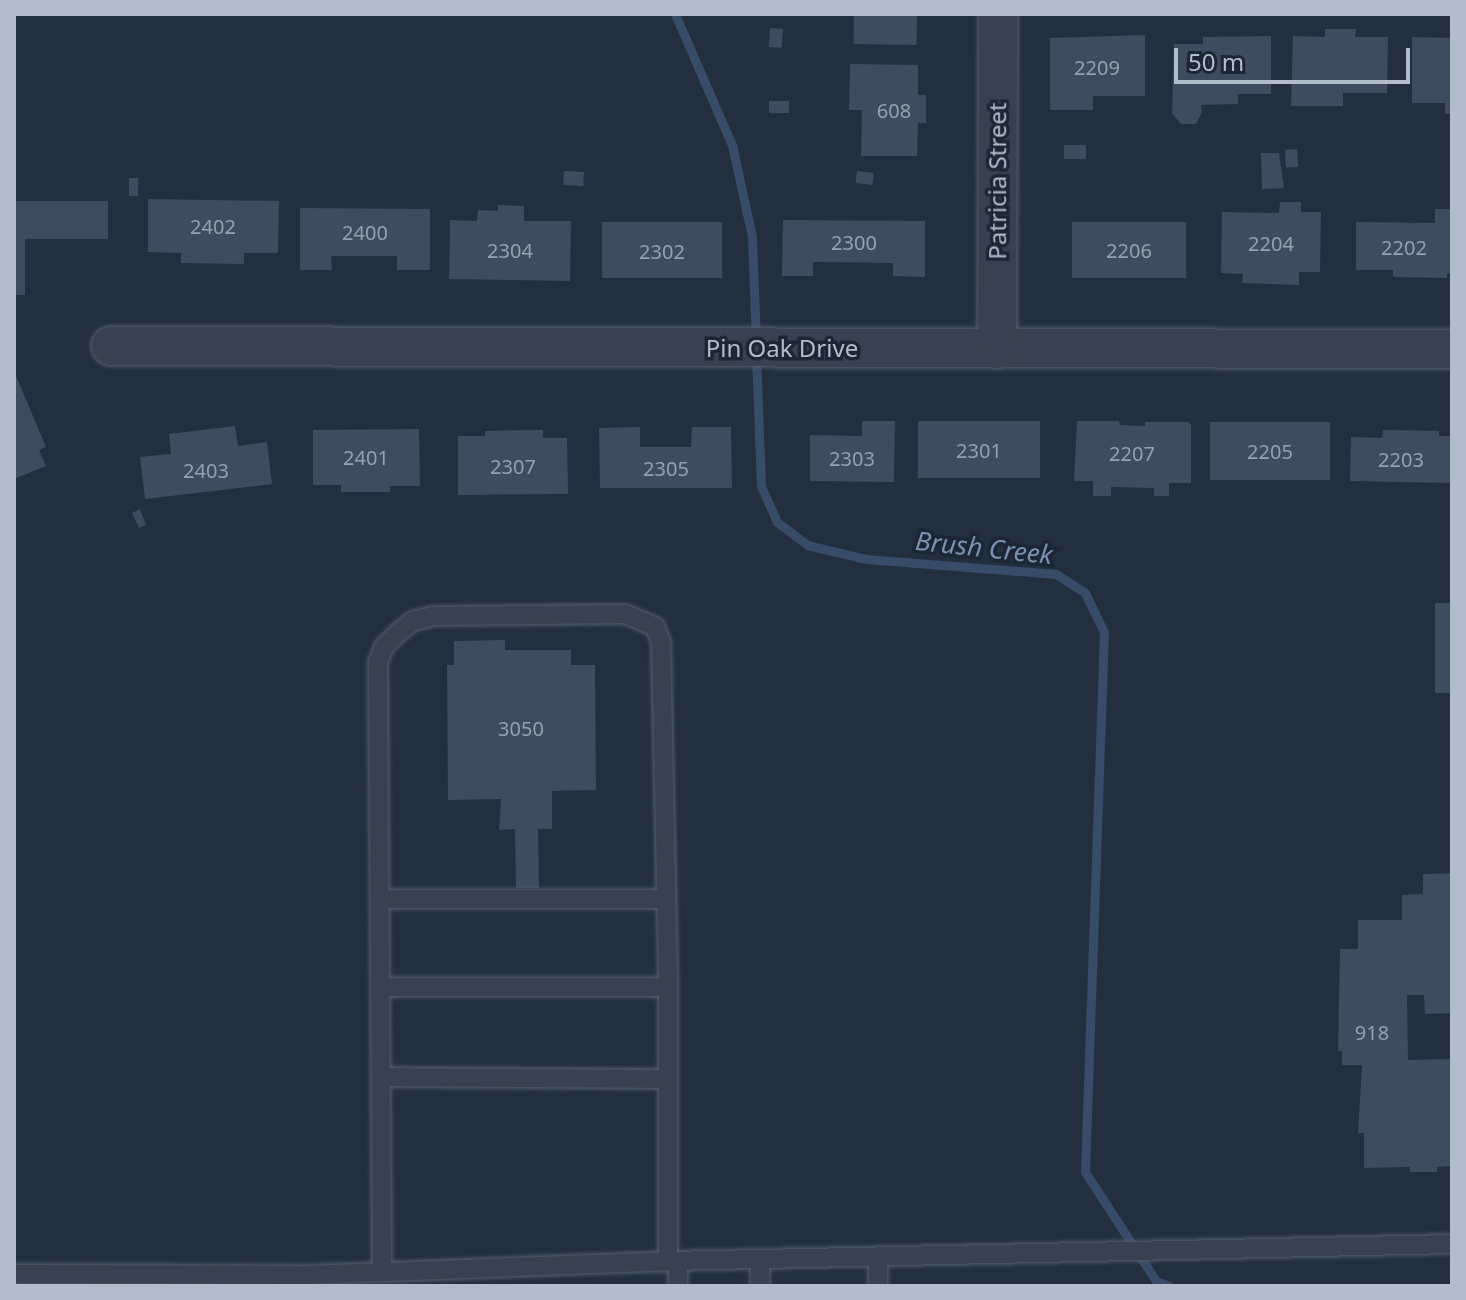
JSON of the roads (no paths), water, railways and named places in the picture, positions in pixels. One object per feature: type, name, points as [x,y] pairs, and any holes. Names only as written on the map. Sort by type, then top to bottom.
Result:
[{"type":"street","name":"Patricia Street","points":[[997,349],[998,14]]},
{"type":"street","name":"Pin Oak Drive","points":[[111,346],[1452,349]]},
{"type":"lane","points":[[382,1272],[378,662],[384,647],[413,621],[433,616],[625,614],[655,627],[661,642],[668,1079],[673,1261],[678,1286]]},
{"type":"lane","points":[[380,899],[665,899]]},
{"type":"lane","points":[[380,987],[668,987]]},
{"type":"lane","points":[[381,1077],[668,1079]]},
{"type":"lane","points":[[14,1274],[307,1280],[382,1272],[673,1261],[1452,1244]]},
{"type":"lane","points":[[878,1257],[878,1286]]},
{"type":"lane","points":[[760,1259],[760,1286]]},
{"type":"waterway","name":"Brush Creek","points":[[675,14],[732,145],[752,237],[756,341]]},
{"type":"waterway","name":"Brush Creek","points":[[756,356],[761,486],[777,522],[807,545],[866,559],[1056,574],[1085,593],[1104,632],[1085,1172],[1156,1281],[1169,1286]]}]
